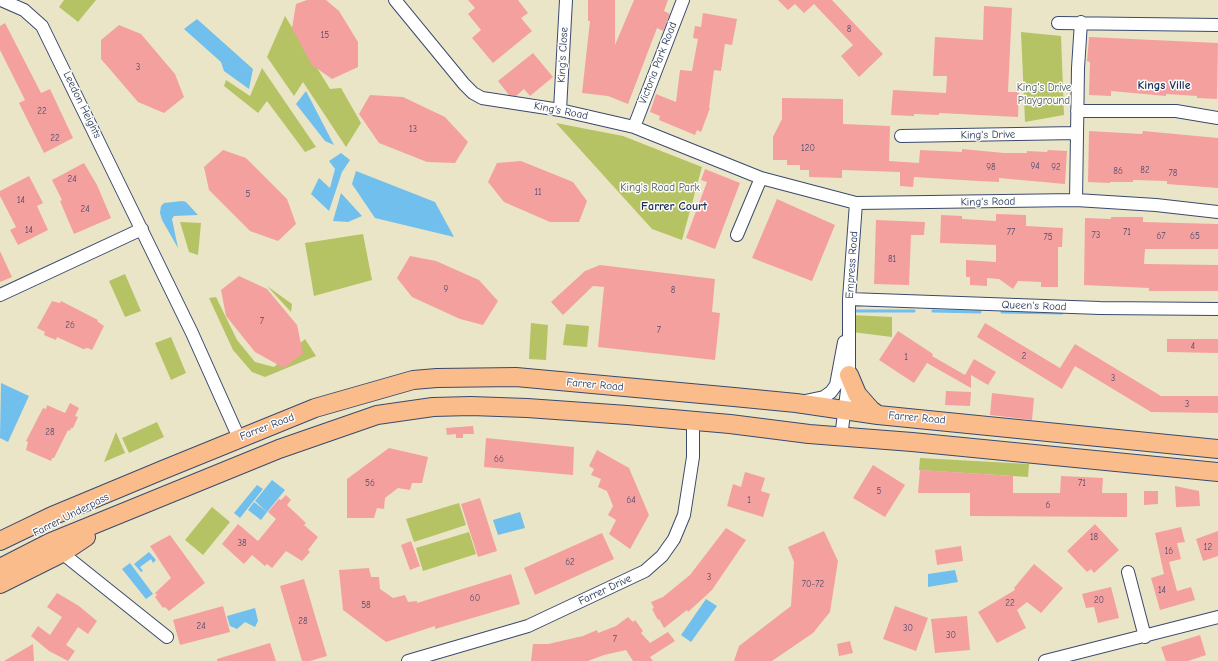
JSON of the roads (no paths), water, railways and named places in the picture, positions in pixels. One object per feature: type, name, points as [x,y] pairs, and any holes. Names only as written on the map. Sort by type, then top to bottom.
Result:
[{"type":"highway","points":[[849,376],[857,394],[871,410],[878,415]]},
{"type":"highway","name":"Farrer Road","points":[[0,541],[142,478],[315,408],[413,380],[437,378],[516,377],[796,403],[878,415],[1218,449]]},
{"type":"highway","points":[[0,584],[62,553],[101,526],[107,520],[279,449],[377,415],[433,407],[471,406],[527,408],[693,420],[841,437],[1218,472]]},
{"type":"highway","name":"Farrer Underpass","points":[[0,550],[142,478]]},
{"type":"highway","name":"Farrer Underpass","points":[[0,568],[52,542],[107,520]]},
{"type":"street","name":"Leedon Heights","points":[[1,0],[24,10],[42,26],[192,332],[239,438]]},
{"type":"street","name":"King's Road","points":[[395,0],[472,94],[499,102],[560,110],[634,127],[761,178],[856,203],[1076,200],[1156,205],[1218,212]]},
{"type":"street","name":"King's Close","points":[[560,110],[566,0]]},
{"type":"street","name":"Victoria Park Road","points":[[634,127],[683,0]]},
{"type":"street","points":[[1076,200],[1076,133],[1081,22]]},
{"type":"street","points":[[1058,23],[1081,22],[1218,25]]},
{"type":"street","points":[[1077,111],[1176,111],[1218,118]]},
{"type":"street","name":"King's Drive","points":[[900,136],[1076,133]]},
{"type":"street","points":[[737,235],[761,178]]},
{"type":"street","name":"Empress Road","points":[[841,437],[849,376],[849,299],[856,203]]},
{"type":"street","points":[[0,296],[142,229]]},
{"type":"street","name":"Queen's Road","points":[[849,299],[1100,308],[1218,309]]},
{"type":"street","name":"Empress Road","points":[[796,403],[824,397],[831,392],[836,385],[845,336],[849,328]]},
{"type":"street","name":"Farrer Drive","points":[[408,661],[528,626],[645,571],[662,556],[674,539],[684,515],[693,457],[693,420]]},
{"type":"street","points":[[62,553],[167,637]]},
{"type":"street","points":[[1128,572],[1145,637]]},
{"type":"street","points":[[1045,661],[1145,637],[1218,617]]},
{"type":"water","points":[[197,19],[253,69],[249,89],[224,71],[221,62],[184,29]]},
{"type":"water","points":[[306,91],[334,145],[325,141],[296,104]]},
{"type":"water","points":[[341,153],[350,160],[342,172],[329,211],[311,194],[319,178],[330,188],[335,169],[329,161]]},
{"type":"water","points":[[356,171],[435,202],[454,237],[375,218],[352,184]]},
{"type":"water","points":[[341,193],[362,216],[348,222],[333,221]]},
{"type":"water","points":[[186,202],[198,215],[174,216],[172,219],[178,248],[162,220],[160,213],[161,206],[164,203]]},
{"type":"water","points":[[1,383],[29,396],[8,442],[0,438]]},
{"type":"water","points":[[272,480],[285,490],[267,512],[255,501]]},
{"type":"water","points":[[257,485],[263,489],[240,518],[234,513]]},
{"type":"water","points":[[254,502],[267,512],[261,520],[248,510]]},
{"type":"water","points":[[520,512],[525,528],[498,535],[493,520]]},
{"type":"water","points":[[149,552],[156,560],[153,563],[151,559],[140,567],[143,571],[141,572],[134,564]]},
{"type":"water","points":[[130,563],[153,594],[146,599],[122,569]]},
{"type":"water","points":[[955,570],[958,582],[928,587],[928,574]]},
{"type":"water","points":[[706,599],[717,606],[691,642],[681,635]]},
{"type":"water","points":[[255,608],[258,621],[255,627],[245,622],[237,629],[230,626],[227,616]]},
{"type":"waterway","points":[[856,311],[914,311]]},
{"type":"waterway","points":[[933,311],[980,312]]},
{"type":"waterway","points":[[1002,312],[1062,313]]},
{"type":"district","name":"Kings Ville","points":[[1164,86]]},
{"type":"district","name":"Farrer Court","points":[[674,207]]},
{"type":"park label","name":"King's Drive Playground","points":[[1044,94]]},
{"type":"park label","name":"King's Road Park","points":[[660,188]]}]
